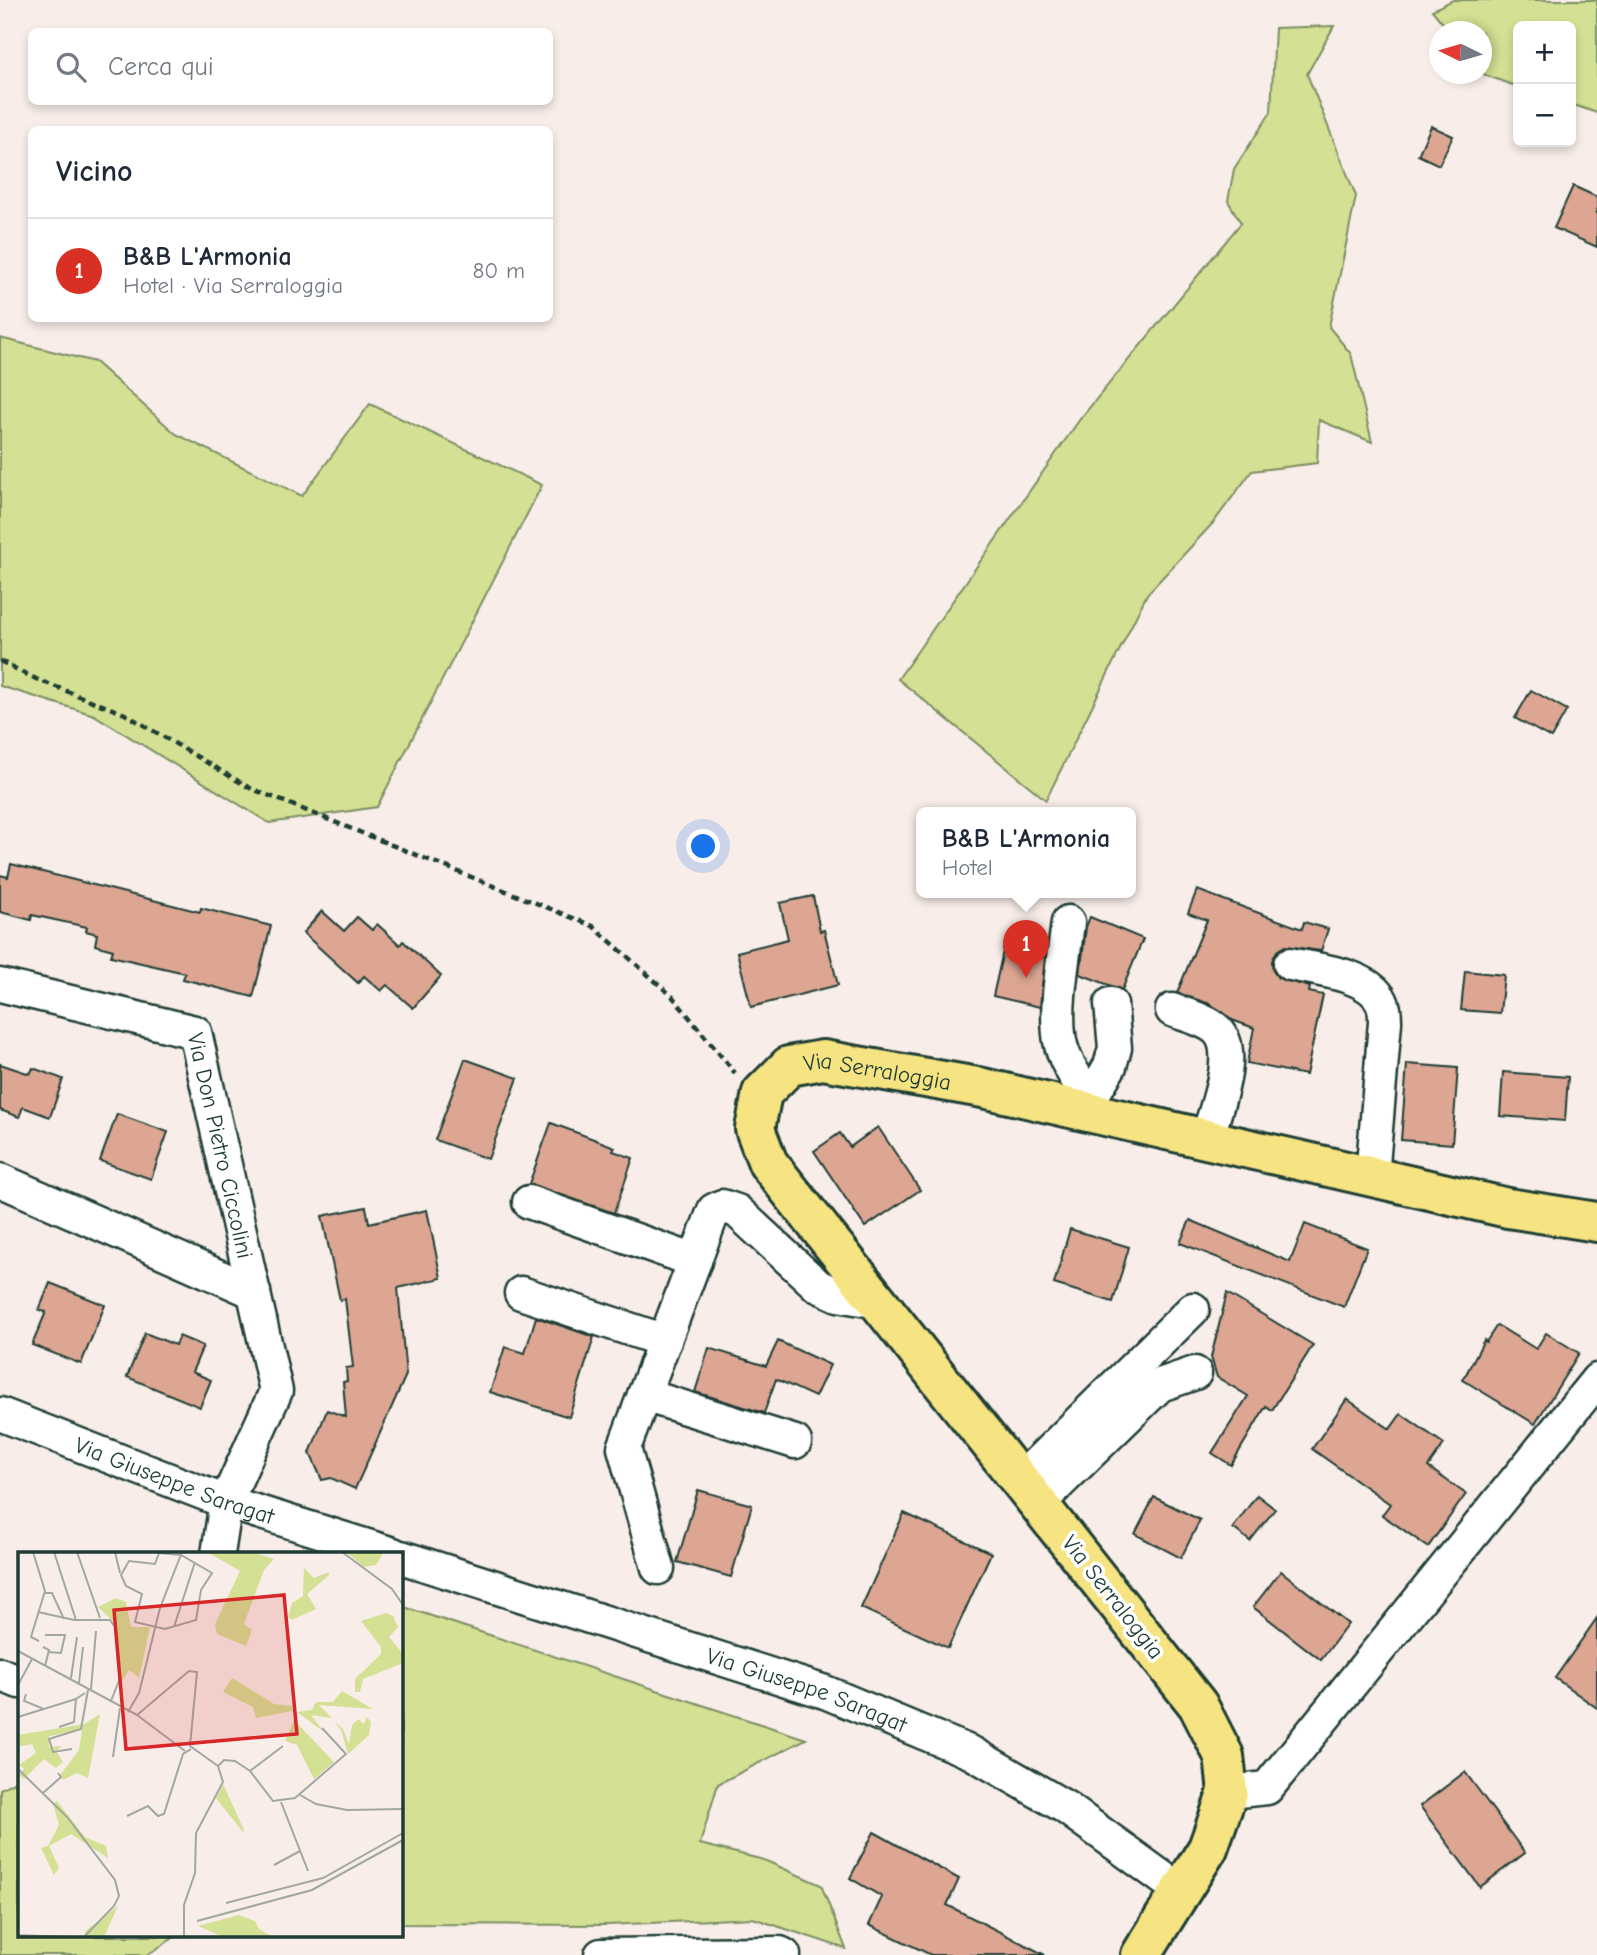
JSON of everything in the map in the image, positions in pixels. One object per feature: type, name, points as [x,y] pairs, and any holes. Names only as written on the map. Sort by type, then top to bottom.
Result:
[{"type":"main road","name":"Via Serraloggia","points":[[1141,1955],[1208,1848],[1228,1792],[1224,1756],[1198,1705],[768,1163],[755,1129],[762,1093],[789,1066],[823,1060],[1087,1105],[1207,1139],[1372,1177],[1508,1208],[1597,1222]]},
{"type":"street","points":[[1068,922],[1058,1019],[1060,1044],[1087,1105]]},
{"type":"street","points":[[1290,964],[1354,978],[1372,989],[1383,1003],[1385,1022],[1372,1177]]},
{"type":"street","name":"Via Don Pietro Ciccolini","points":[[0,985],[195,1032],[276,1391],[226,1502],[218,1552]]},
{"type":"street","points":[[1087,1105],[1110,1066],[1115,1048],[1111,1004]]},
{"type":"street","points":[[1172,1010],[1216,1028],[1227,1048],[1227,1065],[1207,1139]]},
{"type":"street","name":"Via Don Pietro Ciccolini","points":[[0,1181],[254,1292]]},
{"type":"street","points":[[529,1202],[695,1261]]},
{"type":"street","points":[[658,1568],[624,1448],[714,1210],[722,1206],[737,1211],[818,1286],[838,1295],[878,1302]]},
{"type":"street","points":[[521,1293],[665,1341]]},
{"type":"street","points":[[1029,1492],[1193,1309]]},
{"type":"street","points":[[1029,1492],[1160,1385],[1195,1373]]},
{"type":"street","points":[[1228,1792],[1267,1788],[1597,1380]]},
{"type":"street","points":[[644,1395],[795,1442]]},
{"type":"street","name":"Via Giuseppe Saragat","points":[[0,1414],[226,1502],[387,1552]]},
{"type":"street","name":"Via Giuseppe Saragat","points":[[402,1557],[825,1692],[972,1752],[1065,1807],[1121,1845],[1182,1892]]},
{"type":"street","points":[[0,1674],[18,1682]]},
{"type":"street","points":[[601,1955],[784,1955]]},
{"type":"path","points":[[0,661],[36,679],[125,713],[250,788],[593,926],[672,996],[760,1104]]},
{"type":"green space","points":[[1453,0],[1597,0],[1597,113],[1576,106],[1576,21],[1513,21],[1513,85],[1492,78],[1492,21],[1441,21],[1432,10]]},
{"type":"green space","points":[[1334,26],[1307,74],[1356,196],[1329,327],[1351,354],[1372,442],[1319,420],[1317,463],[1252,471],[1213,523],[1147,594],[1046,800],[898,679],[1080,419],[1241,223],[1228,201],[1234,169],[1271,112],[1275,28]]},
{"type":"green space","points":[[0,338],[95,362],[176,434],[302,496],[370,404],[542,485],[377,807],[269,823],[94,715],[0,686]]},
{"type":"green space","points":[[402,1606],[806,1739],[718,1784],[700,1844],[764,1860],[821,1885],[846,1949],[753,1918],[607,1925],[402,1924]]},
{"type":"green space","points":[[18,1780],[18,1938],[173,1938],[147,1955],[0,1955],[0,1789]]},
{"type":"building","points":[[1431,126],[1453,136],[1439,165],[1418,155]]},
{"type":"building","points":[[1573,186],[1597,197],[1597,247],[1554,228]]},
{"type":"building","points":[[1531,690],[1567,710],[1551,738],[1515,718]]},
{"type":"building","points":[[11,864],[200,912],[201,908],[271,926],[253,997],[183,979],[185,973],[111,956],[113,950],[95,945],[97,934],[86,931],[87,927],[32,915],[31,920],[0,912],[0,875],[8,877]]},
{"type":"building","points":[[1197,890],[1302,929],[1304,922],[1328,929],[1321,951],[1285,946],[1277,951],[1272,961],[1273,971],[1278,978],[1310,987],[1309,992],[1323,995],[1306,1075],[1247,1063],[1254,1028],[1232,1020],[1210,1004],[1177,993],[1207,920],[1188,913]]},
{"type":"building","points":[[813,896],[820,931],[824,930],[838,985],[751,1007],[737,952],[788,939],[780,903]]},
{"type":"building","points":[[322,911],[344,931],[357,917],[372,930],[377,924],[400,945],[403,941],[441,976],[413,1008],[387,985],[381,991],[364,976],[358,983],[303,933]]},
{"type":"building","points":[[1090,917],[1143,939],[1122,990],[1080,974],[1086,927]]},
{"type":"building","points":[[1004,947],[1045,957],[1040,1007],[993,996]]},
{"type":"building","points":[[1465,971],[1504,975],[1500,1013],[1461,1010]]},
{"type":"building","points":[[465,1059],[518,1078],[488,1159],[435,1140]]},
{"type":"building","points":[[0,1064],[30,1074],[33,1068],[63,1079],[50,1117],[23,1107],[19,1117],[0,1110]]},
{"type":"building","points":[[1407,1064],[1458,1068],[1452,1144],[1401,1140]]},
{"type":"building","points":[[1503,1072],[1568,1077],[1565,1121],[1500,1116]]},
{"type":"building","points":[[117,1114],[168,1132],[151,1179],[100,1161]]},
{"type":"building","points":[[551,1123],[615,1147],[613,1151],[633,1158],[614,1213],[529,1184]]},
{"type":"building","points":[[878,1127],[920,1190],[865,1227],[814,1151],[840,1133],[850,1147]]},
{"type":"building","points":[[366,1207],[369,1223],[427,1210],[441,1278],[398,1288],[406,1375],[355,1489],[331,1478],[322,1480],[310,1453],[327,1410],[346,1417],[343,1382],[347,1381],[346,1368],[353,1367],[345,1299],[340,1300],[322,1216]]},
{"type":"building","points":[[1190,1220],[1290,1262],[1305,1224],[1367,1248],[1344,1307],[1180,1243]]},
{"type":"building","points":[[1070,1229],[1129,1247],[1113,1302],[1054,1284]]},
{"type":"building","points":[[50,1283],[105,1305],[81,1364],[32,1345],[46,1312],[39,1310]]},
{"type":"building","points":[[1227,1293],[1313,1345],[1272,1410],[1266,1406],[1231,1465],[1212,1453],[1248,1396],[1217,1377],[1211,1357]]},
{"type":"building","points":[[536,1317],[594,1337],[569,1417],[490,1392],[505,1347],[525,1353]]},
{"type":"building","points":[[1497,1325],[1536,1349],[1546,1333],[1579,1353],[1535,1424],[1463,1380],[1484,1340],[1486,1342]]},
{"type":"building","points":[[145,1333],[175,1345],[179,1336],[203,1346],[192,1372],[211,1380],[200,1407],[127,1377]]},
{"type":"building","points":[[778,1341],[830,1365],[815,1397],[776,1379],[764,1413],[695,1392],[709,1348],[766,1366]]},
{"type":"building","points":[[1347,1399],[1390,1429],[1401,1414],[1444,1444],[1428,1467],[1466,1494],[1428,1547],[1382,1515],[1390,1504],[1312,1449]]},
{"type":"building","points":[[698,1490],[752,1505],[731,1577],[677,1562]]},
{"type":"building","points":[[1257,1495],[1275,1509],[1250,1541],[1233,1528]]},
{"type":"building","points":[[1154,1497],[1200,1520],[1181,1558],[1135,1534]]},
{"type":"building","points":[[904,1513],[991,1553],[948,1648],[861,1608]]},
{"type":"building","points":[[1281,1571],[1348,1624],[1321,1660],[1253,1607]]},
{"type":"building","points":[[1597,1618],[1597,1708],[1555,1678]]},
{"type":"building","points":[[1465,1772],[1525,1853],[1480,1887],[1420,1806]]},
{"type":"building","points":[[874,1832],[959,1879],[947,1905],[1045,1955],[931,1955],[869,1925],[882,1897],[850,1878]]},
{"type":"place","name":"B&B L'Armonia","points":[[1026,978]]}]
